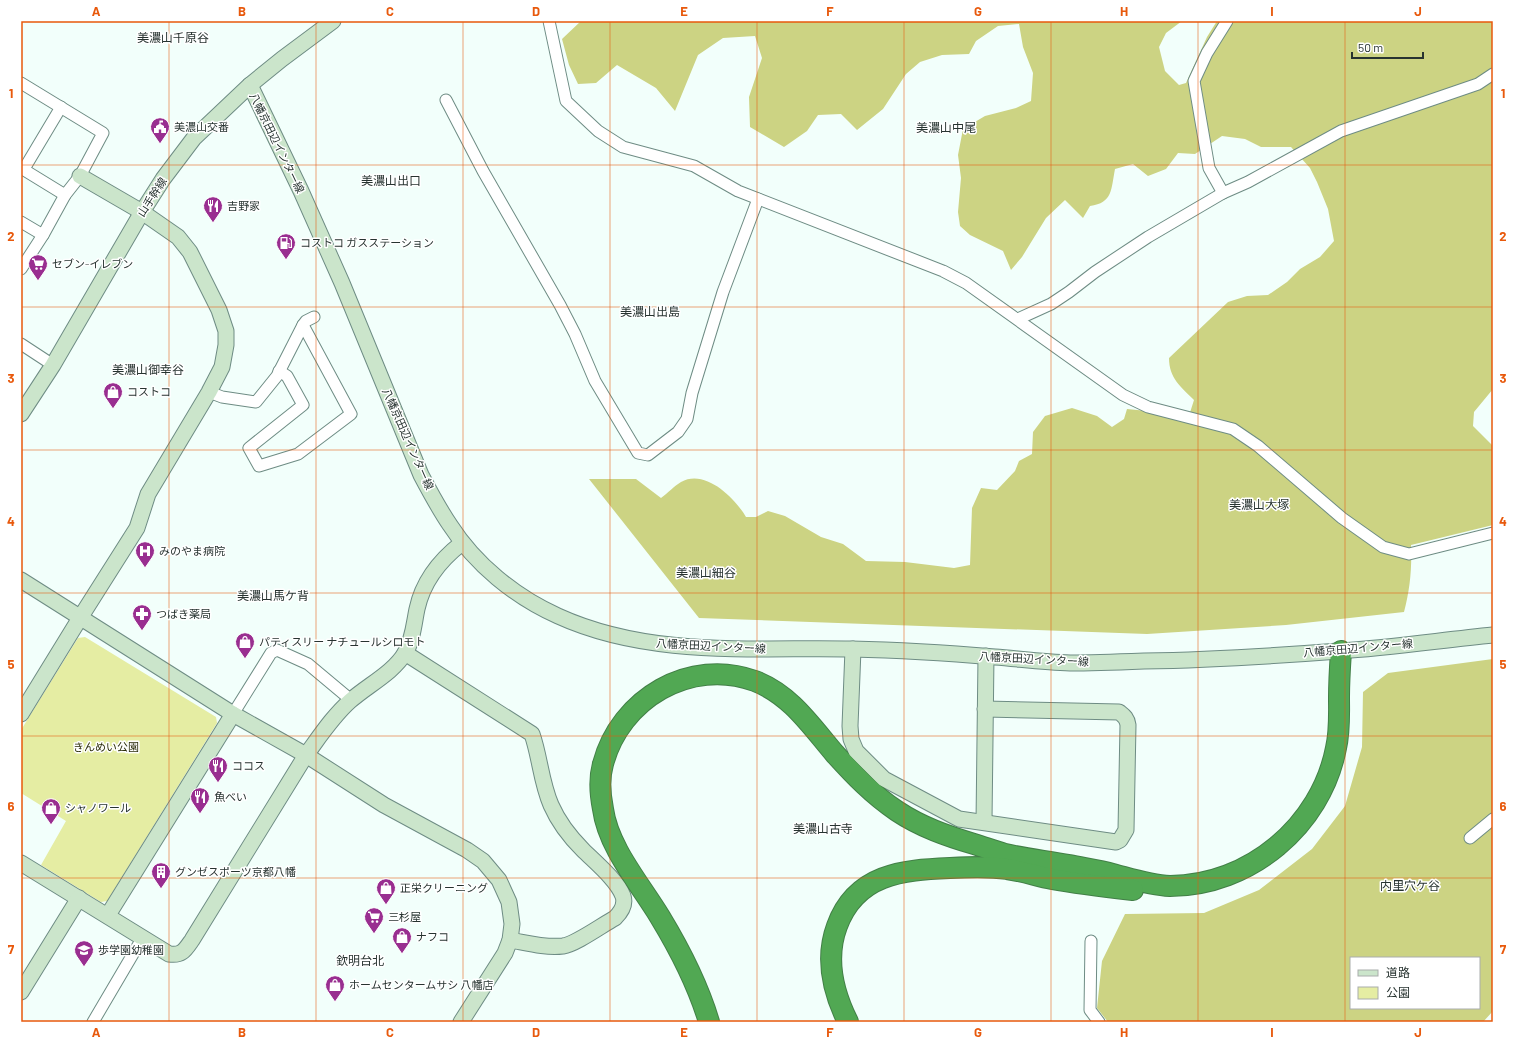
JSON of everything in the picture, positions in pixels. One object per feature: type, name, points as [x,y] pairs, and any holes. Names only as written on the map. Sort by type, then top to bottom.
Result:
[{"type":"highway","points":[[709,1022],[693,978],[678,947],[612,839],[603,814],[600,790],[602,766],[610,743],[621,724],[634,709],[652,694],[673,682],[694,676],[716,674],[736,676],[756,681],[795,706],[856,777],[878,798],[926,828],[1005,854],[1111,873],[1144,883],[1168,886],[1211,881],[1252,865],[1286,838],[1312,808],[1323,789],[1331,769],[1336,749],[1339,729],[1341,651]]},
{"type":"highway","points":[[848,1022],[834,988],[832,974],[832,946],[834,933],[844,910],[852,900],[861,891],[886,876],[900,872],[918,870],[994,868],[1009,869],[1052,879],[1144,892],[1167,894],[1193,893],[1214,889],[1237,881],[1276,860],[1306,831],[1319,813],[1339,773],[1345,751],[1348,696],[1341,651]]},
{"type":"street","name":"山手幹線","points":[[21,414],[53,364],[142,212],[163,179],[194,138],[250,85],[333,21]]},
{"type":"street","points":[[549,21],[566,101],[598,131],[623,147],[694,166],[738,191],[943,271],[966,283],[1123,394],[1148,406],[1233,429],[1258,446],[1342,518],[1383,547],[1408,554],[1493,533]]},
{"type":"street","points":[[1223,193],[1210,168],[1194,81],[1206,53],[1227,21]]},
{"type":"street","points":[[1018,319],[1051,304],[1095,272],[1148,237],[1213,201],[1223,193],[1248,182],[1341,131],[1478,84],[1493,74]]},
{"type":"street","points":[[21,83],[102,133],[80,176],[65,195],[43,235],[21,269]]},
{"type":"street","name":"八幡京田辺インター線","points":[[250,85],[301,191],[342,283],[421,475],[446,520],[462,543],[500,580],[538,606],[557,616],[582,626],[629,639],[652,643],[733,649],[853,649],[986,656],[1077,663],[1194,660],[1341,651],[1493,635]]},
{"type":"street","points":[[446,100],[483,171],[560,305],[596,381],[638,454],[648,455],[678,432],[687,420],[692,394],[724,292],[758,199]]},
{"type":"street","points":[[61,107],[22,169],[65,195]]},
{"type":"street","points":[[21,714],[137,528],[148,494],[209,392],[222,367],[226,346],[226,331],[219,310],[190,252],[178,236],[142,212],[80,176]]},
{"type":"street","points":[[21,222],[43,235]]},
{"type":"street","points":[[209,392],[222,397],[256,402],[279,371],[303,325],[306,321],[314,317]]},
{"type":"street","points":[[279,371],[287,376],[303,405],[249,448],[258,466],[298,454],[351,414],[303,325]]},
{"type":"street","points":[[21,344],[53,364]]},
{"type":"street","points":[[21,863],[169,954],[176,955],[183,952],[192,940],[306,755],[332,721],[351,700],[388,671],[405,653],[413,632],[419,601],[426,584],[441,562],[462,543]]},
{"type":"street","points":[[21,580],[233,714],[306,755],[384,805],[467,850],[483,861],[499,880],[508,902],[512,924],[510,940],[505,953],[461,1022]]},
{"type":"street","points":[[853,649],[850,726],[851,739],[856,751],[884,779],[959,819],[1116,842],[1120,840],[1126,830],[1128,725],[1124,715],[1119,712],[986,709]]},
{"type":"street","points":[[108,916],[271,653],[277,650],[308,664],[351,700]]},
{"type":"street","points":[[405,653],[532,734],[551,805],[560,821],[575,841],[606,872],[622,895],[623,906],[620,913],[580,938],[564,946],[550,946],[510,940]]},
{"type":"street","points":[[984,822],[986,656]]},
{"type":"street","points":[[1470,838],[1493,819]]},
{"type":"street","points":[[21,992],[78,898]]},
{"type":"street","points":[[93,1022],[143,937]]},
{"type":"street","points":[[1091,941],[1090,1010],[1099,1022]]},
{"type":"green space","points":[[581,21],[1182,21],[1166,33],[1159,47],[1165,71],[1179,85],[1186,83],[1207,37],[1217,21],[1493,21],[1493,389],[1474,412],[1473,426],[1493,446],[1493,525],[1411,545],[1410,579],[1404,612],[1286,625],[1147,634],[699,618],[589,479],[636,479],[661,498],[681,482],[690,479],[700,479],[718,487],[727,494],[741,509],[746,517],[756,517],[768,511],[785,516],[821,537],[843,544],[866,561],[905,562],[954,568],[970,565],[972,508],[981,488],[997,490],[1015,471],[1019,461],[1032,454],[1033,432],[1045,416],[1072,408],[1097,416],[1112,427],[1124,419],[1127,409],[1147,411],[1187,422],[1194,400],[1173,377],[1169,358],[1228,302],[1247,296],[1268,295],[1287,282],[1300,269],[1320,257],[1334,241],[1328,209],[1310,168],[1291,147],[1261,147],[1245,139],[1222,136],[1195,154],[1178,153],[1166,169],[1148,176],[1133,164],[1115,169],[1110,194],[1103,202],[1090,206],[1083,218],[1065,200],[1046,218],[1022,257],[1011,270],[1003,251],[970,235],[960,226],[958,212],[961,178],[958,155],[963,129],[985,116],[1016,108],[1031,101],[1033,73],[1023,47],[1019,24],[998,26],[976,41],[969,54],[942,55],[920,62],[906,74],[883,109],[857,130],[841,114],[818,115],[807,131],[784,147],[750,127],[749,97],[762,58],[755,36],[723,38],[698,55],[675,111],[656,88],[617,65],[596,83],[578,84],[569,65],[562,39]]},
{"type":"green space","name":"きんめい公園","points":[[85,637],[216,717],[217,723],[107,901],[101,902],[41,865],[66,821],[21,793],[21,730],[78,638]]},
{"type":"green space","points":[[1493,659],[1493,1011],[1483,1022],[1108,1022],[1097,1008],[1102,961],[1125,914],[1204,913],[1259,890],[1312,849],[1345,806],[1362,747],[1363,692],[1388,673]]},
{"type":"place","name":"美濃山交番","points":[[160,144]]},
{"type":"place","name":"吉野家","points":[[213,223]]},
{"type":"place","name":"コストコ ガスステーション","points":[[286,260]]},
{"type":"place","name":"セブン-イレブン","points":[[38,281]]},
{"type":"place","name":"コストコ","points":[[113,409]]},
{"type":"place","name":"みのやま病院","points":[[145,568]]},
{"type":"place","name":"つばき薬局","points":[[142,631]]},
{"type":"place","name":"パティスリー ナチュールシロモト","points":[[245,659]]},
{"type":"place","name":"ココス","points":[[218,783]]},
{"type":"place","name":"魚べい","points":[[200,814]]},
{"type":"place","name":"シャノワール","points":[[51,825]]},
{"type":"place","name":"グンゼスポーツ京都八幡","points":[[161,889]]},
{"type":"place","name":"正栄クリーニング","points":[[386,905]]},
{"type":"place","name":"三杉屋","points":[[374,934]]},
{"type":"place","name":"ナフコ","points":[[402,954]]},
{"type":"place","name":"歩学園幼稚園","points":[[84,967]]},
{"type":"place","name":"ホームセンタームサシ 八幡店","points":[[335,1002]]},
{"type":"district","name":"美濃山千原谷","points":[[173,38]]},
{"type":"district","name":"美濃山中尾","points":[[946,128]]},
{"type":"district","name":"美濃山出口","points":[[391,181]]},
{"type":"district","name":"美濃山出島","points":[[650,312]]},
{"type":"district","name":"美濃山御幸谷","points":[[148,370]]},
{"type":"district","name":"美濃山大塚","points":[[1259,505]]},
{"type":"district","name":"美濃山細谷","points":[[706,573]]},
{"type":"district","name":"美濃山馬ケ背","points":[[273,596]]},
{"type":"district","name":"美濃山古寺","points":[[823,829]]},
{"type":"district","name":"内里穴ケ谷","points":[[1410,886]]},
{"type":"district","name":"欽明台北","points":[[360,961]]}]
